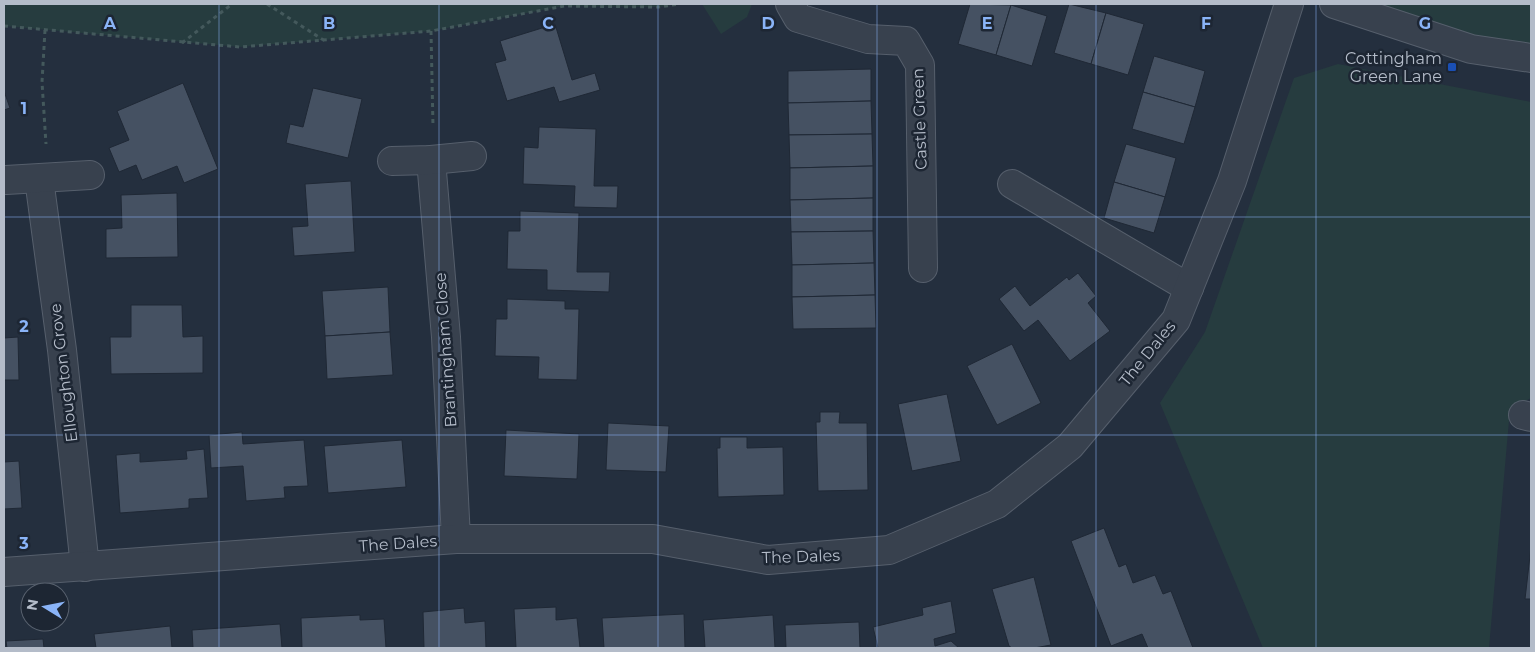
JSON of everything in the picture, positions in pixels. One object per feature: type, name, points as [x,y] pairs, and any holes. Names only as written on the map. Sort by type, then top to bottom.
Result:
[{"type":"street","name":"Castle Green","points":[[790,4],[798,18],[868,39],[906,41],[920,65],[923,268]]},
{"type":"street","name":"The Dales","points":[[4,572],[456,539],[653,539],[768,560],[889,550],[997,504],[1070,446],[1176,320],[1232,181],[1289,4]]},
{"type":"street","points":[[1334,4],[1471,48],[1531,58]]},
{"type":"street","points":[[392,161],[472,156]]},
{"type":"street","name":"Brantingham Close","points":[[431,160],[446,337],[456,539]]},
{"type":"street","points":[[6,180],[90,175]]},
{"type":"street","name":"Elloughton Grove","points":[[39,179],[62,350],[85,567]]},
{"type":"street","points":[[1012,184],[1189,288]]},
{"type":"path","points":[[182,43],[232,4]]},
{"type":"path","points":[[267,4],[326,42]]},
{"type":"path","points":[[4,26],[240,47],[326,42],[431,31],[564,6],[659,6],[679,4]]},
{"type":"path","points":[[39,179],[47,154],[42,82],[45,30]]},
{"type":"path","points":[[431,31],[433,136],[431,160]]},
{"type":"green space","points":[[4,4],[679,4],[659,7],[564,6],[431,31],[240,47],[4,26]]},
{"type":"green space","points":[[702,4],[752,4],[747,17],[721,34]]},
{"type":"green space","points":[[1334,4],[1531,4],[1531,58]]},
{"type":"green space","points":[[1338,64],[1531,102],[1531,398],[1510,409],[1489,648],[1263,648],[1160,403],[1205,332],[1294,78]]},
{"type":"building","points":[[970,4],[1011,5],[996,55],[958,44]]},
{"type":"building","points":[[1069,4],[1106,13],[1091,64],[1054,53]]},
{"type":"building","points":[[1011,5],[1047,16],[1032,66],[996,55]]},
{"type":"building","points":[[1106,13],[1144,24],[1128,75],[1091,64]]},
{"type":"building","points":[[555,24],[572,80],[595,73],[600,90],[559,102],[554,87],[507,101],[495,63],[506,60],[500,41]]},
{"type":"building","points":[[1154,56],[1205,71],[1195,107],[1143,92]]},
{"type":"building","points":[[871,69],[871,101],[788,103],[788,71]]},
{"type":"building","points":[[183,83],[218,169],[184,183],[177,166],[142,180],[136,165],[119,172],[109,148],[129,140],[117,111]]},
{"type":"building","points":[[313,88],[362,99],[348,158],[286,143],[290,124],[303,127]]},
{"type":"building","points":[[4,91],[10,108],[4,110]]},
{"type":"building","points":[[1143,92],[1195,107],[1184,144],[1132,129]]},
{"type":"building","points":[[871,101],[872,134],[789,135],[788,103]]},
{"type":"building","points":[[539,127],[596,129],[594,186],[618,186],[617,208],[574,207],[575,186],[523,184],[524,147],[538,148]]},
{"type":"building","points":[[872,134],[873,166],[790,168],[789,135]]},
{"type":"building","points":[[1126,144],[1176,158],[1165,197],[1114,182]]},
{"type":"building","points":[[873,166],[873,198],[790,200],[790,168]]},
{"type":"building","points":[[351,181],[355,252],[294,256],[292,227],[308,226],[305,184]]},
{"type":"building","points":[[1114,182],[1165,197],[1154,233],[1104,218]]},
{"type":"building","points":[[177,193],[178,257],[106,258],[106,229],[122,228],[121,195]]},
{"type":"building","points":[[873,198],[873,231],[791,232],[790,200]]},
{"type":"building","points":[[520,211],[579,213],[577,272],[610,272],[609,292],[547,290],[547,270],[507,269],[508,231],[520,231]]},
{"type":"building","points":[[873,231],[874,263],[792,265],[791,232]]},
{"type":"building","points":[[874,263],[875,295],[792,297],[792,265]]},
{"type":"building","points":[[1078,273],[1096,296],[1088,303],[1110,331],[1070,361],[1038,320],[1024,331],[999,299],[1015,286],[1030,306],[1067,277],[1069,280]]},
{"type":"building","points":[[388,287],[390,332],[325,336],[322,291]]},
{"type":"building","points":[[875,295],[876,328],[793,329],[792,297]]},
{"type":"building","points":[[507,299],[565,301],[565,309],[579,309],[577,380],[538,379],[539,357],[495,356],[496,319],[507,319]]},
{"type":"building","points":[[131,305],[182,305],[183,337],[203,336],[203,373],[111,374],[110,337],[131,337]]},
{"type":"building","points":[[390,332],[393,375],[327,379],[325,336]]},
{"type":"building","points":[[18,337],[19,380],[4,380],[4,338]]},
{"type":"building","points":[[1012,344],[1041,403],[997,425],[967,366]]},
{"type":"building","points":[[947,394],[961,461],[912,471],[898,404]]},
{"type":"building","points":[[820,412],[840,412],[839,423],[867,423],[868,490],[818,491],[816,422],[820,422]]},
{"type":"building","points":[[608,423],[669,426],[666,472],[606,470]]},
{"type":"building","points":[[506,430],[579,434],[577,479],[504,476]]},
{"type":"building","points":[[242,432],[243,444],[304,440],[308,486],[284,487],[285,498],[246,501],[243,466],[211,468],[209,435]]},
{"type":"building","points":[[720,437],[747,437],[747,448],[783,447],[784,495],[718,497],[717,448],[720,448]]},
{"type":"building","points":[[402,440],[406,487],[328,493],[324,446]]},
{"type":"building","points":[[204,449],[208,498],[189,499],[189,508],[120,513],[116,455],[140,453],[140,462],[187,459],[186,451]]},
{"type":"building","points":[[19,461],[22,508],[4,509],[4,462]]},
{"type":"building","points":[[1104,528],[1119,567],[1126,564],[1133,583],[1155,575],[1163,594],[1171,591],[1193,648],[1148,648],[1142,634],[1111,646],[1071,541]]},
{"type":"building","points":[[1531,547],[1531,599],[1525,599]]},
{"type":"building","points":[[1034,577],[1051,645],[1034,648],[1012,648],[1009,646],[992,589]]},
{"type":"building","points":[[951,601],[956,633],[934,639],[935,646],[951,641],[959,648],[878,648],[873,627],[923,615],[922,608]]},
{"type":"building","points":[[556,607],[556,620],[577,618],[580,648],[516,648],[514,609]]},
{"type":"building","points":[[464,608],[465,623],[485,621],[486,648],[424,648],[423,612]]},
{"type":"building","points":[[684,614],[685,648],[604,648],[602,618]]},
{"type":"building","points":[[360,615],[360,620],[384,619],[386,648],[302,648],[301,618]]},
{"type":"building","points":[[773,615],[775,648],[705,648],[703,620]]},
{"type":"building","points":[[859,622],[860,648],[786,648],[785,625]]},
{"type":"building","points":[[280,624],[282,648],[193,648],[192,630]]},
{"type":"building","points":[[170,626],[172,648],[96,648],[94,634]]},
{"type":"building","points":[[43,639],[44,648],[7,648],[6,641]]},
{"type":"place","name":"Cottingham Green Lane","points":[[1452,67]]}]
